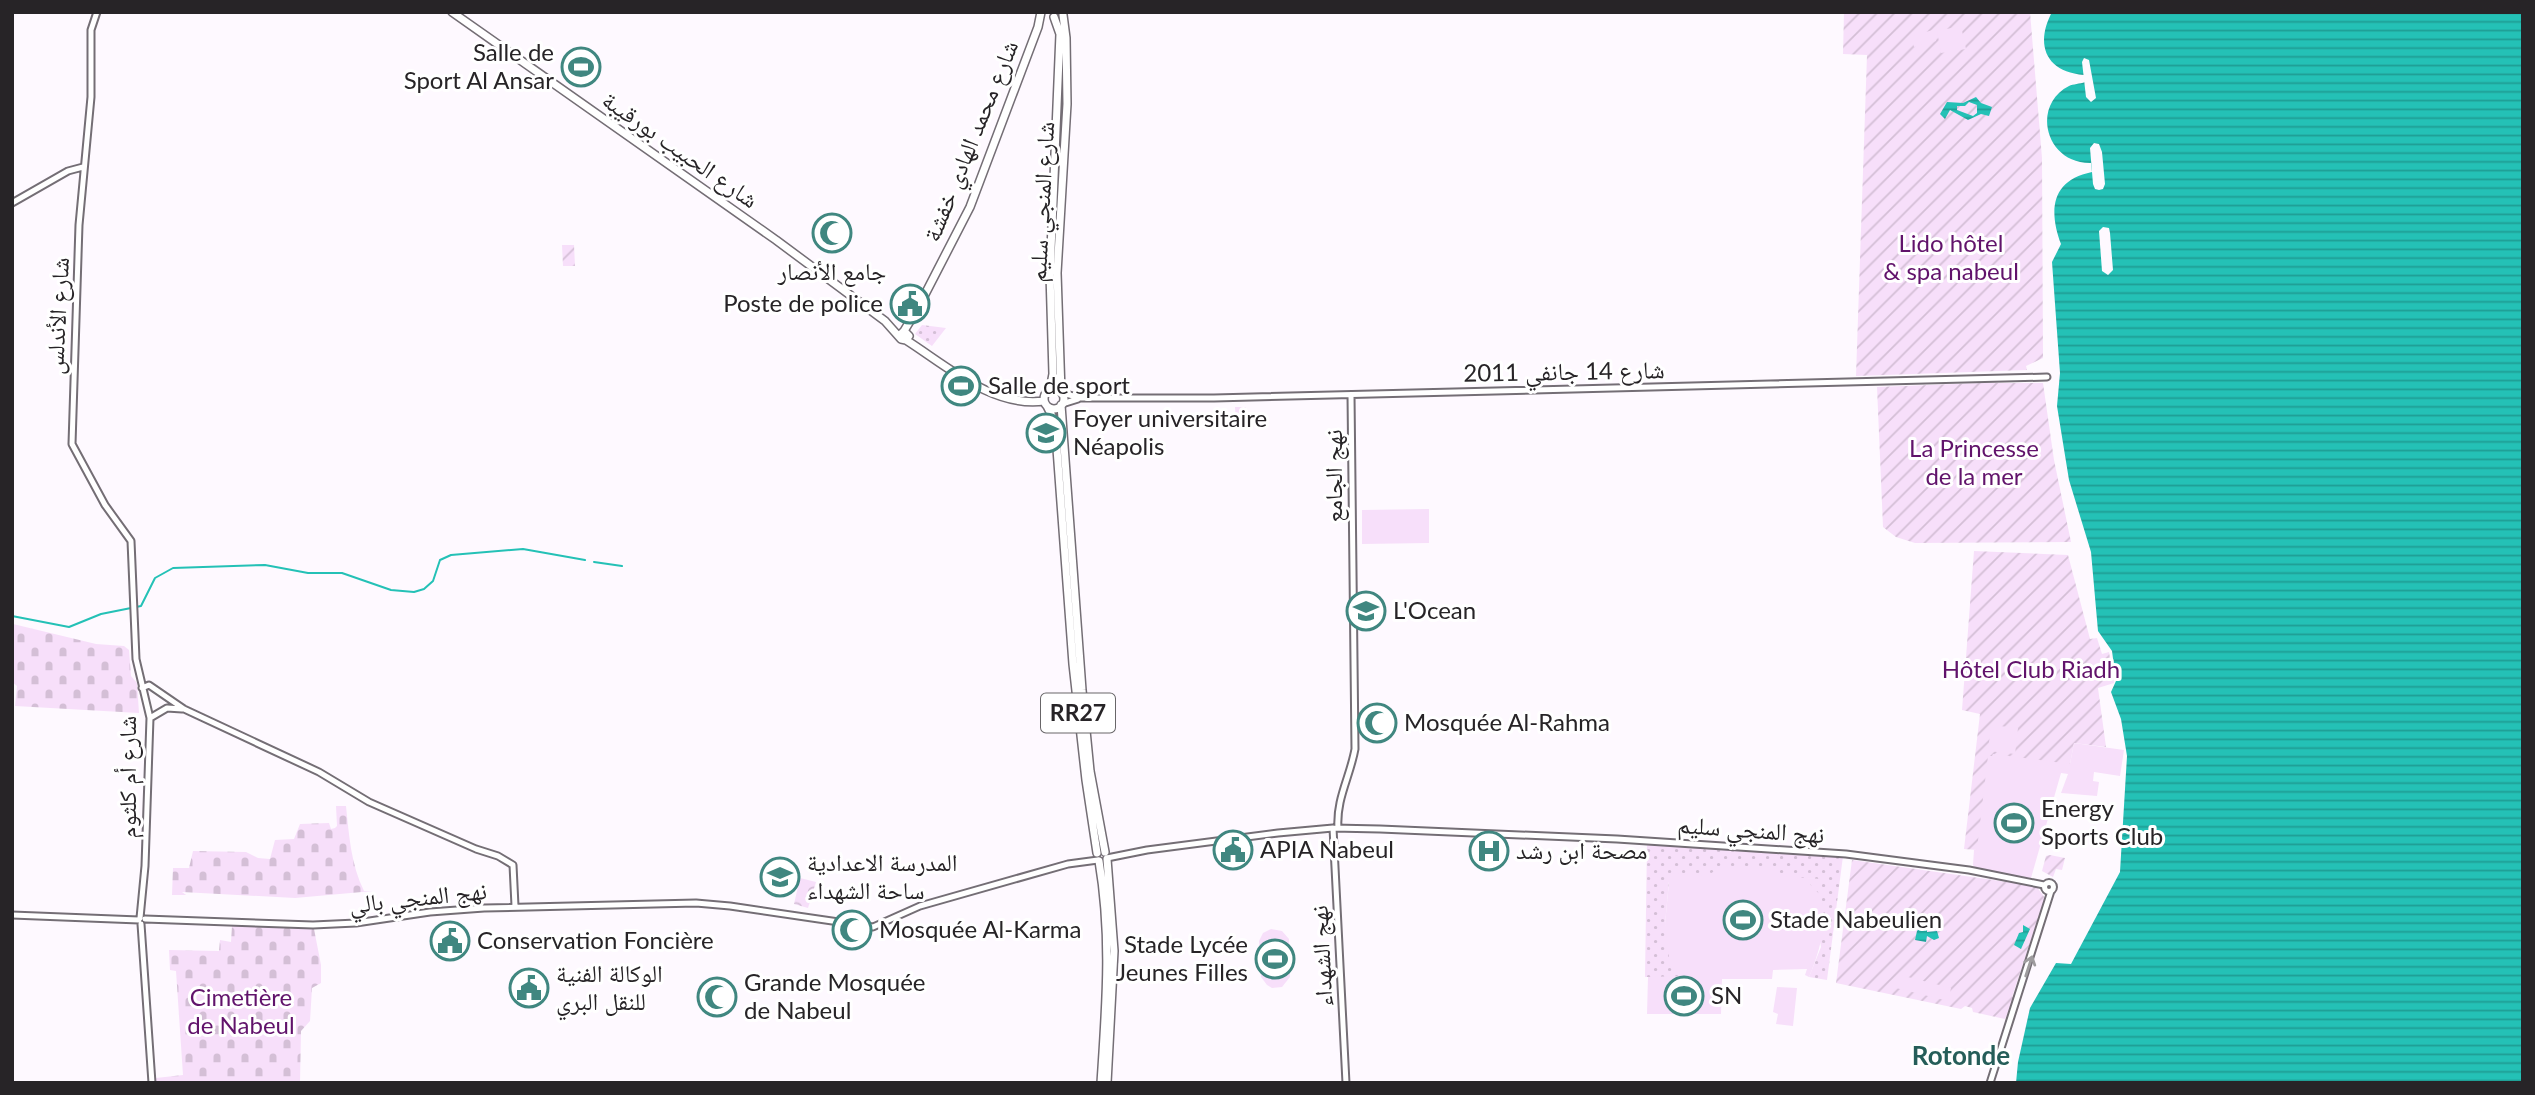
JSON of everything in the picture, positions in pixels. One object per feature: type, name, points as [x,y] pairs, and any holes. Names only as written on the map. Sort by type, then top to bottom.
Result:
[{"type":"main road","name":"شارع الحبيب بورقيبة","points":[[452,12],[776,240],[905,335],[999,391],[1025,398],[1046,398]]},
{"type":"main road","points":[[1048,15],[1064,14]]},
{"type":"main road","name":"شارع المنجي سليم","points":[[1061,405],[1057,273],[1067,104],[1064,14]]},
{"type":"main road","name":"شارع محمد الهادي خفشة","points":[[905,335],[979,186],[1038,27],[1048,15]]},
{"type":"main road","name":"شارع المنجي سليم","points":[[1046,398],[1053,374],[1050,274],[1060,34],[1048,15]]},
{"type":"main road","points":[[1061,393],[1046,398],[1056,409],[1061,405]]},
{"type":"main road","name":"RR27","points":[[1046,398],[1056,432],[1080,727],[1102,856],[1114,951],[1107,1083]]},
{"type":"main road","name":"RR27","points":[[1061,405],[1068,563]]},
{"type":"main road","name":"RR27","points":[[1101,1083],[1108,952],[1102,856]]},
{"type":"street","name":"شارع الأندلس","points":[[97,12],[91,30],[90,97],[83,167],[72,444],[105,505],[130,539],[133,605]]},
{"type":"street","points":[[12,203],[68,170],[83,167]]},
{"type":"street","name":"شارع 14 جانفي 2011","points":[[1081,398],[1351,395],[2048,377]]},
{"type":"street","points":[[1061,393],[1081,398]]},
{"type":"street","name":"نهج الجامع","points":[[1351,395],[1353,566]]},
{"type":"street","points":[[1061,405],[1081,398]]},
{"type":"street","name":"نهج الشهداء","points":[[1346,1083],[1336,828],[1339,804],[1355,749],[1353,566]]},
{"type":"street","name":"شارع أم كلثوم","points":[[133,605],[136,659],[150,718],[142,933],[152,1083]]},
{"type":"street","points":[[142,688],[149,685],[184,709],[319,772],[369,802],[498,856],[513,865],[515,906]]},
{"type":"street","points":[[150,718],[167,708],[184,709]]},
{"type":"street","name":"نهج المنجي سليم","points":[[880,925],[911,909],[993,884],[1102,856],[1278,832],[1336,828],[1617,839],[1846,854],[1969,870],[2044,885],[2051,883],[2053,887],[1990,1083]]},
{"type":"street","name":"نهج المنجي بالي","points":[[12,915],[313,925],[515,906],[696,904],[730,906],[870,927],[880,925]]},
{"type":"green space","name":"Lido hôtel & spa nabeul","points":[[1844,12],[2030,12],[2042,158],[2043,358],[2026,366],[2027,370],[1856,376],[1867,55],[1843,54]]},
{"type":"green space","points":[[1961,26],[1966,49],[1941,53],[1937,31]]},
{"type":"green space","points":[[1933,30],[1936,41],[1914,47],[1911,36]]},
{"type":"green space","name":"Salle de Sport Al Ansar","points":[[568,55],[594,57],[592,80],[567,77]]},
{"type":"green space","points":[[562,245],[574,245],[575,266],[563,266]]},
{"type":"green space","points":[[922,325],[946,328],[932,346],[915,334]]},
{"type":"green space","name":"La Princesse de la mer","points":[[2043,383],[2054,460],[2071,542],[1915,543],[1896,537],[1883,527],[1877,387]]},
{"type":"green space","points":[[1235,407],[1246,407],[1246,425],[1236,426]]},
{"type":"green space","points":[[1429,509],[1429,543],[1362,544],[1362,510]]},
{"type":"green space","name":"Hôtel Club Riadh","points":[[1974,551],[2068,555],[2090,639],[2097,638],[2102,654],[2109,652],[2114,683],[2098,688],[2106,747],[2074,743],[2070,764],[1977,850],[1964,849],[1980,714],[1962,710]]},
{"type":"green space","points":[[13,624],[96,644],[124,646],[129,650],[131,676],[137,683],[139,713],[15,706],[17,686],[12,682]]},
{"type":"green space","points":[[1991,725],[2018,728],[2015,754],[1988,751]]},
{"type":"green space","name":"Energy Sports Club","points":[[2074,743],[2124,750],[2120,776],[2094,772],[2093,781],[2099,782],[2097,796],[2061,793],[2068,774],[2061,773],[2031,878],[1976,869],[1973,865],[1974,850],[1977,849],[1988,756],[1993,754],[2070,764]]},
{"type":"green space","points":[[336,806],[346,806],[356,871],[364,891],[373,891],[295,898],[182,892],[186,895],[172,895],[173,868],[189,868],[193,851],[246,852],[258,858],[270,859],[275,840],[294,839],[300,824],[329,823],[331,829],[335,828]]},
{"type":"green space","points":[[1647,843],[1843,856],[1827,980],[1809,977],[1821,947],[1810,883],[1820,879],[1707,876],[1669,881],[1665,924],[1683,977],[1645,977]]},
{"type":"green space","points":[[2046,856],[2065,858],[2062,870],[2056,869],[2053,877],[2042,871]]},
{"type":"green space","points":[[1852,860],[2036,886],[2045,898],[2012,997],[2016,998],[2005,1019],[1973,1012],[1972,1008],[1965,1006],[1961,1009],[1836,983]]},
{"type":"green space","points":[[1719,868],[1768,868],[1780,876],[1820,879],[1820,884],[1810,884],[1820,896],[1824,915],[1819,948],[1809,977],[1805,975],[1807,969],[1773,970],[1772,979],[1722,979],[1721,1014],[1647,1014],[1648,977],[1682,976],[1670,966],[1665,924],[1669,882],[1665,879],[1665,873],[1707,876]]},
{"type":"green space","points":[[800,878],[816,882],[808,908],[794,904]]},
{"type":"green space","name":"Cimetière de Nabeul","points":[[232,926],[314,929],[321,965],[321,983],[312,988],[310,1021],[301,1031],[300,1083],[156,1083],[156,1078],[183,1075],[176,971],[170,970],[169,950],[219,951],[220,940],[231,942]]},
{"type":"green space","name":"Stade Lycée Jeunes Filles","points":[[1271,929],[1282,931],[1289,939],[1290,977],[1282,987],[1272,988],[1261,977],[1259,941],[1263,933]]},
{"type":"green space","points":[[1900,975],[1951,988],[1948,1001],[1896,988]]},
{"type":"green space","points":[[1777,987],[1797,988],[1793,1026],[1776,1024],[1778,1014],[1773,1012]]},
{"type":"shaded area","points":[[2052,12],[2523,12],[2523,1083],[2016,1083],[2030,1008],[2056,963],[2071,964],[2120,872],[2127,756],[2121,719],[2111,692],[2116,681],[2112,651],[2098,631],[2091,552],[2069,480],[2057,406],[2060,373],[2052,262],[2061,244],[2055,208],[2061,189],[2068,182],[2092,172],[2091,163],[2075,161],[2063,154],[2048,132],[2050,106],[2057,95],[2069,86],[2085,82],[2084,75],[2060,68],[2047,54],[2044,35]]},
{"type":"shaded area","points":[[1976,97],[1981,103],[1992,107],[1989,116],[1981,114],[1968,120],[1950,110],[1945,119],[1940,114],[1947,102],[1963,103]],"holes":[[[1969,102],[1977,105],[1977,113],[1973,116],[1957,110],[1957,106],[1965,106]]]},
{"type":"shaded area","points":[[2023,925],[2030,929],[2021,949],[2014,945],[2019,933],[2023,932]]},
{"type":"shaded area","points":[[1921,927],[1927,928],[1927,932],[1937,931],[1939,938],[1934,940],[1927,936],[1926,942],[1915,940]]},
{"type":"pier","points":[[2084,58],[2089,60],[2096,98],[2091,102],[2086,97],[2082,62]]},
{"type":"pier","points":[[2094,143],[2099,144],[2102,152],[2105,184],[2103,189],[2099,190],[2095,189],[2093,184],[2090,148]]},
{"type":"pier","points":[[2103,227],[2109,228],[2110,233],[2113,270],[2108,275],[2102,271],[2099,231]]},
{"type":"waterway","points":[[12,616],[69,627],[101,614],[141,606],[155,578],[173,568],[265,565],[308,573],[342,573],[391,590],[414,592],[424,589],[433,581],[440,560],[451,555],[523,549],[585,560]]},
{"type":"waterway","points":[[594,562],[622,566]]},
{"type":"place","name":"Salle de Sport Al Ansar","points":[[581,67]]},
{"type":"place","name":"جامع الأنصار","points":[[832,233]]},
{"type":"place","name":"Poste de police","points":[[910,304]]},
{"type":"place","name":"Salle de sport","points":[[961,386]]},
{"type":"place","name":"Foyer universitaire Néapolis","points":[[1046,433]]},
{"type":"place","name":"L'Ocean","points":[[1366,611]]},
{"type":"place","name":"Mosquée Al-Rahma","points":[[1377,723]]},
{"type":"place","name":"Energy Sports Club","points":[[2014,823]]},
{"type":"place","name":"APIA Nabeul","points":[[1233,850]]},
{"type":"place","name":"مصحة ابن رشد","points":[[1489,851]]},
{"type":"place","name":"المدرسة الاعدادية ساحة الشهداء","points":[[780,877]]},
{"type":"place","name":"Stade Nabeulien","points":[[1743,920]]},
{"type":"place","name":"Mosquée Al-Karma","points":[[852,930]]},
{"type":"place","name":"Conservation Foncière","points":[[450,941]]},
{"type":"place","name":"Stade Lycée Jeunes Filles","points":[[1275,959]]},
{"type":"place","name":"الوكالة الفنية للنقل البري","points":[[529,988]]},
{"type":"place","name":"SN","points":[[1684,996]]},
{"type":"place","name":"Grande Mosquée de Nabeul","points":[[717,997]]},
{"type":"district","name":"Rotonde","points":[[1961,1056]]}]
